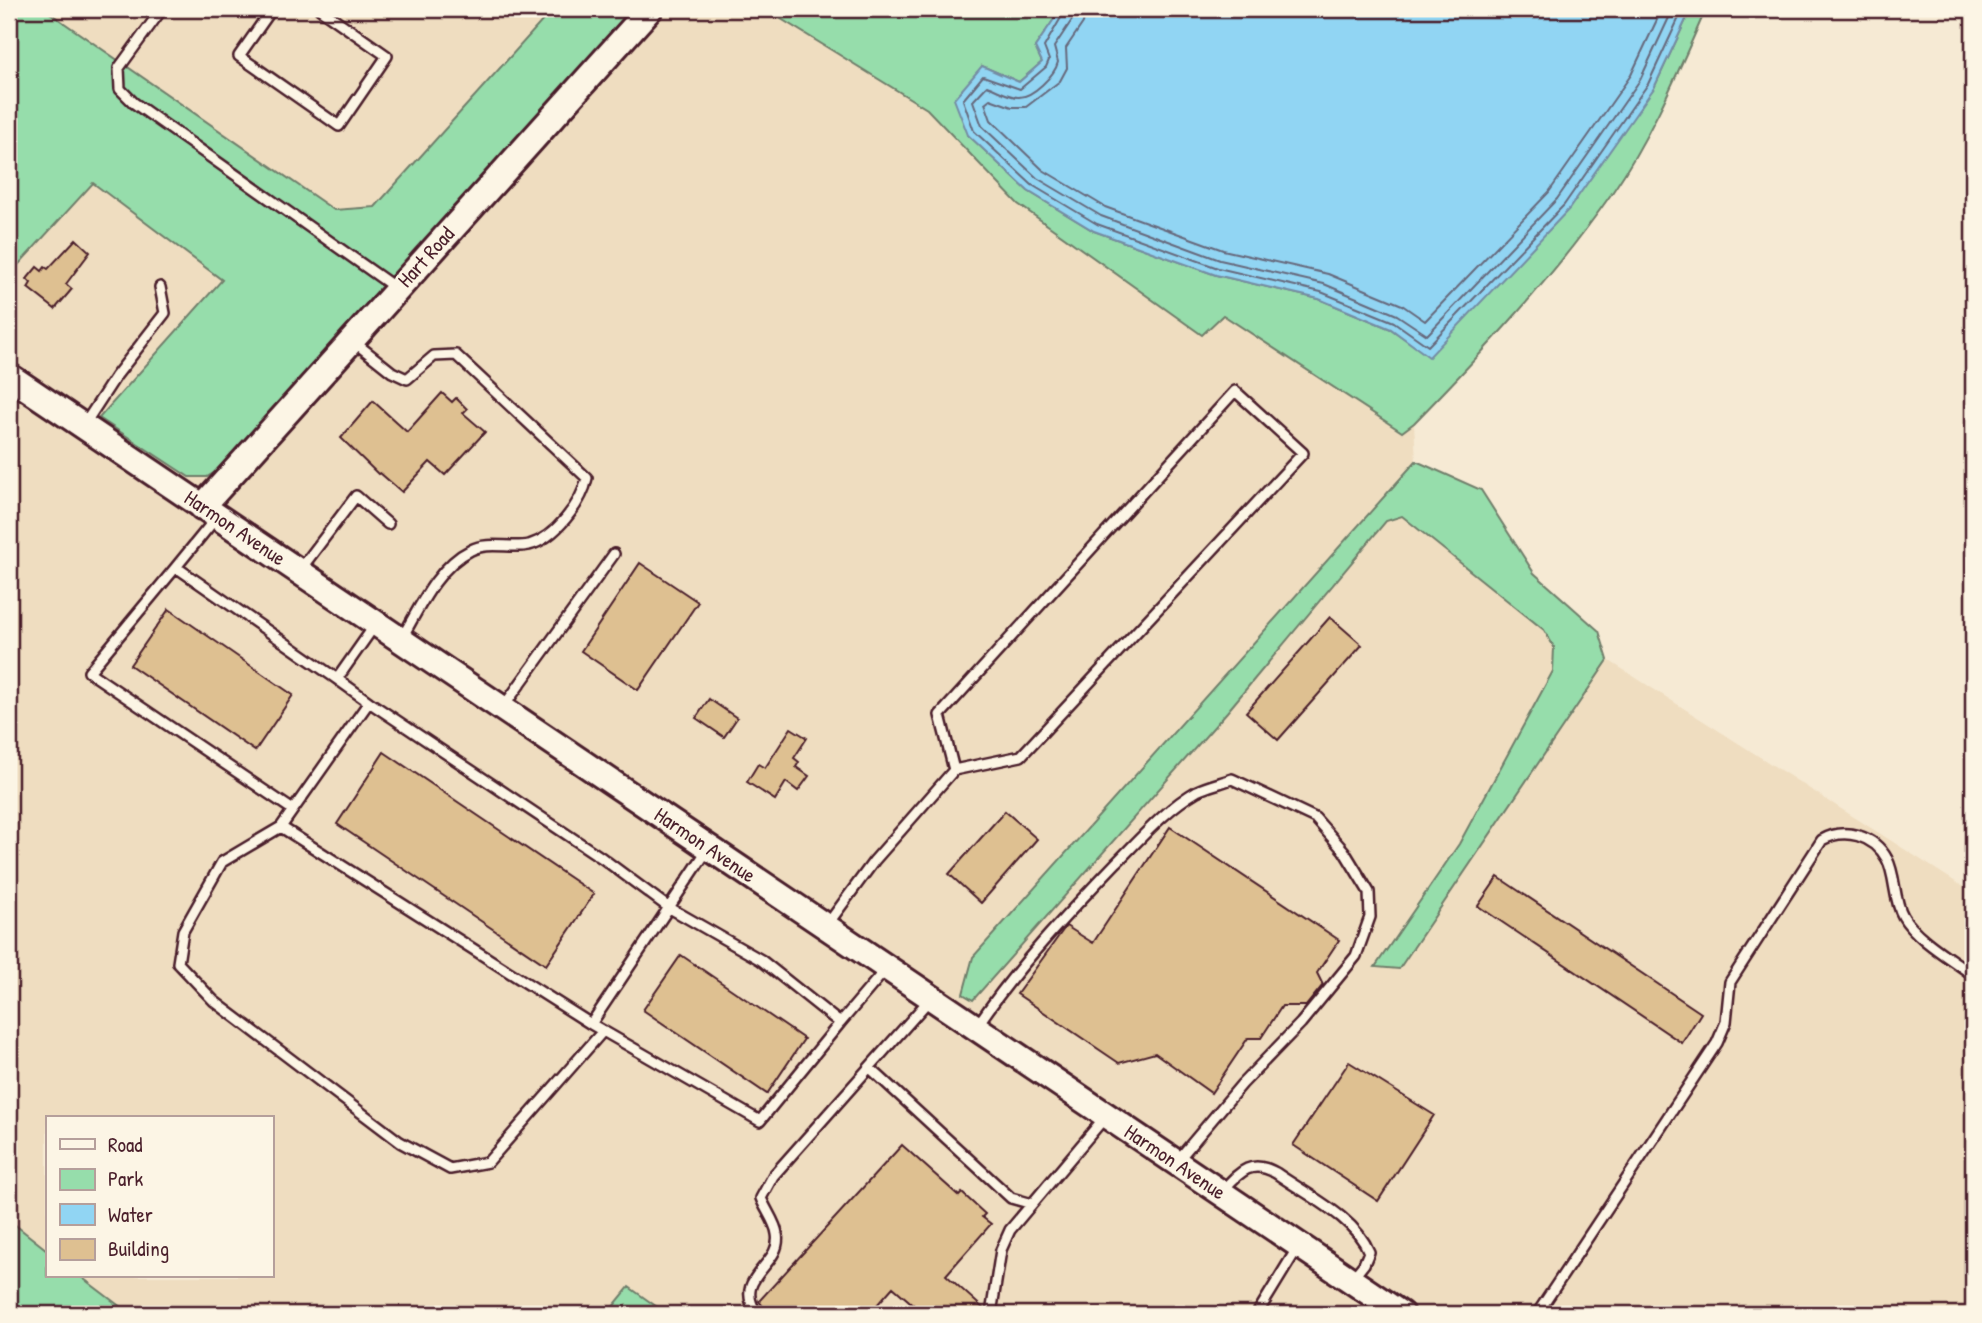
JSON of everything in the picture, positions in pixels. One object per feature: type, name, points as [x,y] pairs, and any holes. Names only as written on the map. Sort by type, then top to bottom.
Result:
[{"type":"main road","name":"Hart Road","points":[[210,512],[352,340],[650,9]]},
{"type":"main road","name":"Harmon Avenue","points":[[9,376],[1401,1314]]},
{"type":"lane","points":[[162,9],[119,68],[120,89],[134,103],[397,289]]},
{"type":"lane","points":[[272,9],[239,57],[339,126],[387,56],[320,9]]},
{"type":"lane","points":[[83,426],[116,376],[165,313],[160,287]]},
{"type":"lane","points":[[352,340],[393,372],[407,379],[434,356],[456,355],[587,478],[584,492],[551,534],[529,545],[472,549],[451,564],[421,605],[401,640]]},
{"type":"lane","points":[[826,927],[874,861],[954,770],[1021,755],[1303,453],[1234,391],[940,715],[954,770]]},
{"type":"lane","points":[[299,572],[356,496],[388,524]]},
{"type":"lane","points":[[210,512],[176,567],[89,672],[293,810]]},
{"type":"lane","points":[[503,708],[614,554]]},
{"type":"lane","points":[[176,567],[369,702],[602,858],[668,907],[761,960],[840,1023]]},
{"type":"lane","points":[[337,679],[376,623]]},
{"type":"lane","points":[[369,702],[281,827],[222,862],[183,931],[178,963],[214,1001],[400,1142],[450,1169],[488,1162],[603,1031]]},
{"type":"lane","points":[[976,1028],[1005,985],[1030,960],[1061,917],[1159,820],[1198,791],[1232,779],[1315,818],[1344,851],[1369,892],[1370,917],[1356,956],[1301,1023],[1242,1084],[1175,1163]]},
{"type":"lane","points":[[281,827],[591,1024],[760,1121],[887,968]]},
{"type":"lane","points":[[1537,1314],[1717,1043],[1726,1022],[1733,975],[1822,841],[1832,835],[1849,833],[1863,837],[1880,850],[1888,861],[1903,918],[1934,947],[1973,975]]},
{"type":"lane","points":[[591,1024],[709,848]]},
{"type":"lane","points":[[757,1314],[751,1305],[751,1282],[776,1251],[778,1234],[761,1198],[773,1176],[931,998]]},
{"type":"lane","points":[[870,1068],[1011,1198],[1032,1204]]},
{"type":"lane","points":[[991,1314],[1001,1250],[1010,1230],[1106,1116]]},
{"type":"lane","points":[[1220,1193],[1242,1170],[1253,1165],[1264,1166],[1276,1173],[1352,1227],[1364,1240],[1369,1252],[1364,1264],[1351,1280]]},
{"type":"lane","points":[[1257,1314],[1298,1245]]},
{"type":"shaded area","points":[[44,9],[553,9],[375,207],[334,210]]},
{"type":"shaded area","points":[[637,9],[765,9],[927,109],[1018,204],[1202,334],[1222,315],[1401,432],[1414,423],[1416,461],[973,957],[963,994],[973,1000],[1227,712],[1386,520],[1402,516],[1544,630],[1554,647],[1553,671],[1459,844],[1376,967],[1399,969],[1608,660],[1973,893],[1973,1314],[667,1314],[629,1287],[607,1314],[130,1314],[83,1278],[273,1278],[273,1116],[46,1116],[46,1249],[9,1220],[9,275],[93,182],[223,280],[100,418]]},
{"type":"green space","points":[[9,9],[44,9],[334,210],[375,207],[553,9],[637,9],[223,467],[207,477],[189,477],[99,418],[222,280],[93,183],[9,275]]},
{"type":"green space","points":[[765,9],[1061,9],[1035,47],[1042,62],[1019,82],[982,66],[968,135],[1028,191],[1094,231],[1216,275],[1319,299],[1391,329],[1429,356],[1654,88],[1691,9],[1706,9],[1651,126],[1612,193],[1566,255],[1518,312],[1414,423],[1402,432],[1223,315],[1202,335],[1018,204],[927,109]]},
{"type":"green space","points":[[1416,461],[1481,490],[1534,573],[1599,631],[1608,660],[1399,969],[1375,967],[1459,844],[1553,671],[1554,647],[1544,630],[1402,516],[1386,521],[1227,712],[973,1000],[963,994],[973,957]]},
{"type":"green space","points":[[9,1220],[46,1249],[46,1278],[83,1278],[130,1314],[9,1314]]},
{"type":"green space","points":[[629,1287],[667,1314],[607,1314]]},
{"type":"water","points":[[1061,9],[1691,9],[1654,88],[1569,209],[1429,357],[1391,329],[1319,299],[1216,275],[1094,231],[1028,191],[968,135],[954,99],[982,66],[1019,82],[1042,62],[1035,47]]},
{"type":"building","points":[[76,239],[90,252],[66,284],[72,289],[55,309],[28,288],[31,283],[27,279],[37,267],[42,271],[45,267],[48,269]]},
{"type":"building","points":[[442,393],[452,402],[456,398],[467,409],[463,413],[485,432],[445,475],[430,462],[402,492],[378,474],[341,438],[373,401],[407,432]]},
{"type":"building","points":[[640,563],[698,602],[638,690],[581,651]]},
{"type":"building","points":[[169,609],[293,695],[255,751],[130,665]]},
{"type":"building","points":[[1330,617],[1362,645],[1278,740],[1246,712]]},
{"type":"building","points":[[709,699],[737,718],[724,737],[696,718]]},
{"type":"building","points":[[791,728],[807,738],[794,758],[799,762],[796,767],[809,776],[798,791],[786,782],[775,800],[747,782],[758,764],[765,768]]},
{"type":"building","points":[[384,752],[594,894],[546,965],[337,824]]},
{"type":"building","points":[[1005,811],[1037,839],[981,903],[949,874]]},
{"type":"building","points":[[1170,827],[1339,940],[1317,973],[1323,985],[1306,1006],[1282,1006],[1261,1038],[1248,1038],[1211,1093],[1155,1053],[1119,1063],[1017,994],[1066,926],[1093,943]]},
{"type":"building","points":[[1498,877],[1701,1013],[1682,1043],[1478,906]]},
{"type":"building","points":[[681,955],[804,1039],[767,1094],[643,1010]]},
{"type":"building","points":[[1349,1062],[1434,1115],[1378,1201],[1293,1145]]},
{"type":"building","points":[[902,1145],[959,1196],[962,1193],[985,1214],[982,1217],[991,1224],[946,1275],[985,1310],[984,1314],[924,1314],[893,1287],[869,1314],[769,1314],[759,1301]]}]
